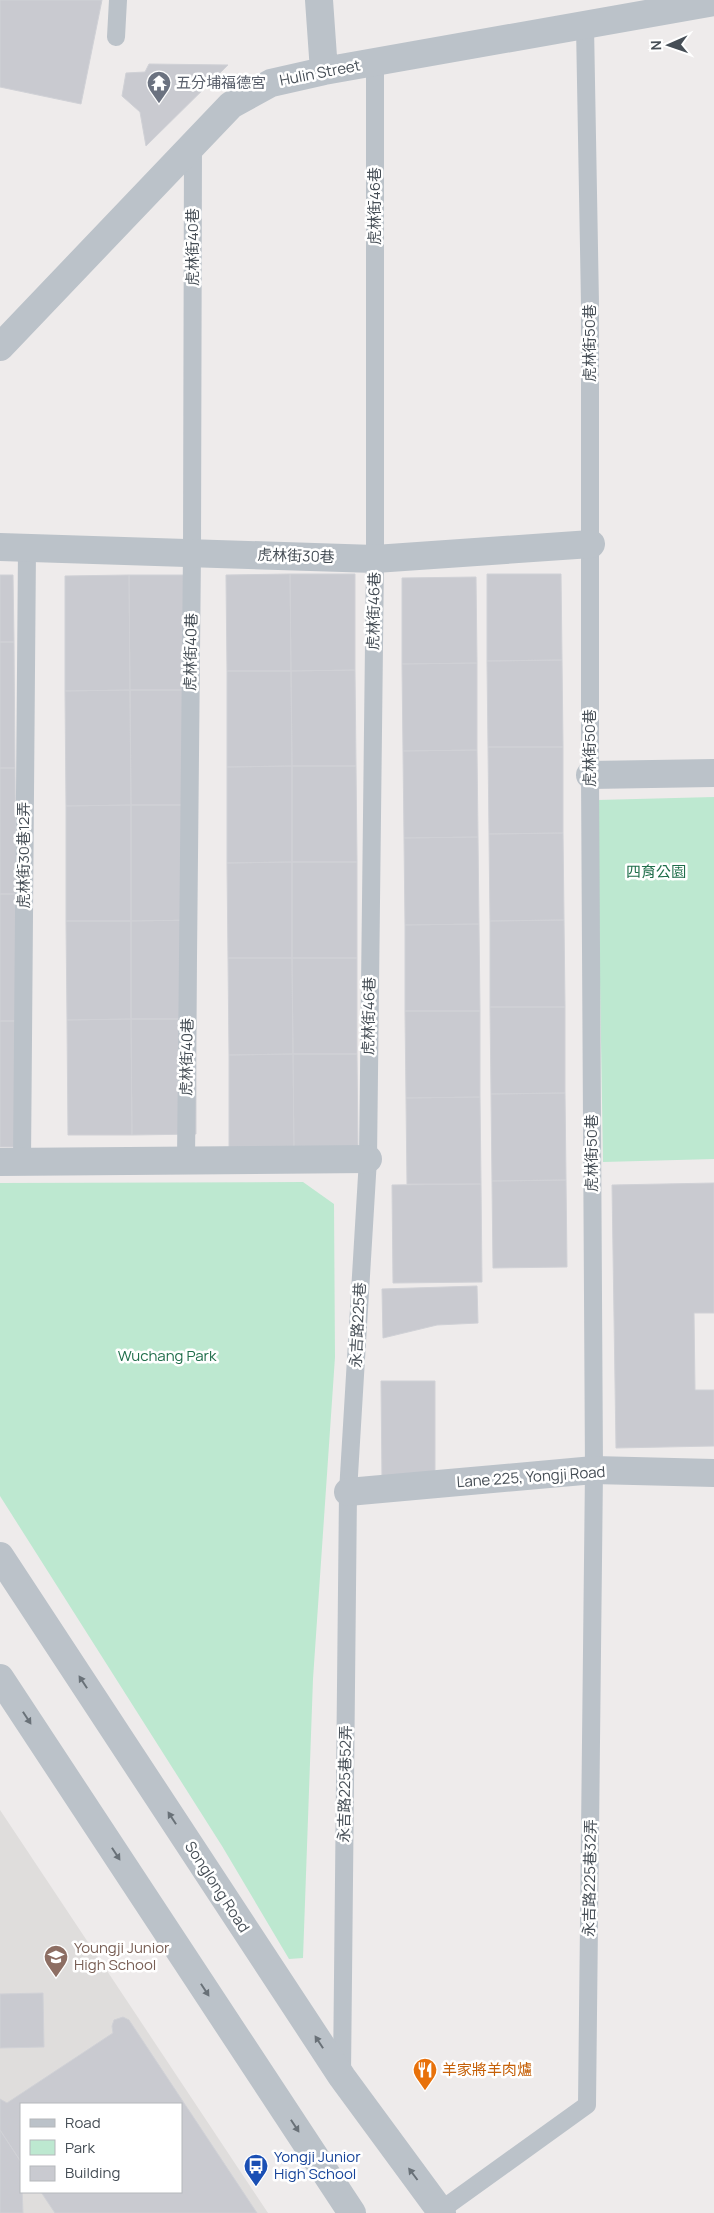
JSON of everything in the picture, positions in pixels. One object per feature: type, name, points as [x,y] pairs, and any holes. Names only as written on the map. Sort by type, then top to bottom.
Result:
[{"type":"street","points":[[319,0],[324,71]]},
{"type":"street","name":"Hulin Street","points":[[0,347],[230,105],[271,83],[324,71],[714,2]]},
{"type":"street","name":"虎林街30巷","points":[[0,547],[375,559],[591,544]]},
{"type":"street","points":[[590,774],[714,772]]},
{"type":"street","points":[[11,1162],[368,1159]]},
{"type":"street","name":"Lane 225, Yongji Road","points":[[348,1492],[594,1470],[714,1472]]},
{"type":"street","name":"Songlong Road","points":[[0,1556],[342,2077],[441,2212]]},
{"type":"street","points":[[0,1678],[352,2213]]},
{"type":"lane","points":[[116,37],[118,0]]},
{"type":"lane","name":"虎林街50巷","points":[[585,26],[590,314],[590,774],[594,1470]]},
{"type":"lane","name":"虎林街46巷","points":[[368,1159],[375,559],[375,63]]},
{"type":"lane","name":"虎林街40巷","points":[[186,1160],[192,552],[193,144]]},
{"type":"lane","name":"虎林街30巷12弄","points":[[11,1162],[27,548]]},
{"type":"lane","name":"永吉路225巷","points":[[348,1492],[368,1159]]},
{"type":"lane","name":"永吉路225巷32弄","points":[[441,2212],[587,2105],[594,1470]]},
{"type":"lane","name":"永吉路225巷52弄","points":[[342,2077],[348,1492]]},
{"type":"shaded area","name":"Youngji Junior High School","points":[[0,1810],[268,2213],[0,2213]]},
{"type":"green space","name":"四育公園","points":[[714,797],[714,1159],[603,1162],[597,800]]},
{"type":"green space","name":"Wuchang Park","points":[[303,1182],[334,1204],[335,1357],[313,1679],[303,1958],[289,1959],[222,1846],[0,1496],[0,1183]]},
{"type":"building","points":[[0,0],[102,0],[81,104],[0,87]]},
{"type":"building","name":"五分埔福德宮","points":[[149,64],[228,65],[146,146],[140,112],[122,96],[126,73],[145,72]]},
{"type":"building","points":[[290,574],[291,671],[227,671],[226,575]]},
{"type":"building","points":[[290,574],[355,574],[355,670],[291,671]]},
{"type":"building","points":[[487,574],[561,574],[562,660],[487,661]]},
{"type":"building","points":[[0,575],[13,575],[14,642],[0,642]]},
{"type":"building","points":[[129,575],[194,575],[194,690],[130,690]]},
{"type":"building","points":[[129,575],[130,690],[65,691],[65,576]]},
{"type":"building","points":[[476,577],[477,663],[402,664],[402,578]]},
{"type":"building","points":[[0,642],[14,642],[15,768],[0,768]]},
{"type":"building","points":[[562,660],[563,747],[488,747],[487,661]]},
{"type":"building","points":[[477,663],[477,750],[403,751],[402,664]]},
{"type":"building","points":[[355,670],[356,766],[292,766],[291,671]]},
{"type":"building","points":[[227,671],[291,671],[292,766],[227,767]]},
{"type":"building","points":[[130,690],[194,690],[195,805],[131,805]]},
{"type":"building","points":[[130,690],[131,805],[66,806],[65,691]]},
{"type":"building","points":[[488,747],[563,747],[563,833],[489,834]]},
{"type":"building","points":[[477,750],[478,837],[404,838],[403,751]]},
{"type":"building","points":[[292,766],[292,862],[227,863],[227,767]]},
{"type":"building","points":[[292,766],[356,766],[357,862],[292,862]]},
{"type":"building","points":[[0,768],[15,768],[16,894],[0,894]]},
{"type":"building","points":[[131,805],[195,805],[196,920],[131,921]]},
{"type":"building","points":[[131,805],[131,921],[66,921],[66,806]]},
{"type":"building","points":[[563,833],[564,920],[490,921],[489,834]]},
{"type":"building","points":[[478,837],[479,924],[405,925],[404,838]]},
{"type":"building","points":[[292,862],[292,958],[228,958],[227,863]]},
{"type":"building","points":[[292,862],[357,862],[357,958],[292,958]]},
{"type":"building","points":[[0,894],[16,894],[18,1021],[0,1021]]},
{"type":"building","points":[[196,920],[196,1019],[131,1019],[131,921]]},
{"type":"building","points":[[564,920],[565,1007],[490,1007],[490,921]]},
{"type":"building","points":[[66,921],[131,921],[131,1019],[67,1020]]},
{"type":"building","points":[[479,924],[480,1011],[405,1011],[405,925]]},
{"type":"building","points":[[228,958],[292,958],[293,1054],[229,1055]]},
{"type":"building","points":[[292,958],[357,958],[357,1054],[293,1054]]},
{"type":"building","points":[[490,1007],[565,1007],[565,1093],[491,1094]]},
{"type":"building","points":[[405,1011],[480,1011],[480,1097],[406,1098]]},
{"type":"building","points":[[131,1019],[196,1019],[196,1134],[132,1135]]},
{"type":"building","points":[[131,1019],[132,1135],[68,1135],[67,1020]]},
{"type":"building","points":[[0,1021],[18,1021],[20,1147],[0,1147]]},
{"type":"building","points":[[293,1054],[294,1150],[229,1150],[229,1055]]},
{"type":"building","points":[[293,1054],[357,1054],[358,1150],[294,1150]]},
{"type":"building","points":[[565,1093],[566,1180],[492,1181],[491,1094]]},
{"type":"building","points":[[480,1097],[481,1184],[407,1184],[406,1098]]},
{"type":"building","points":[[566,1180],[567,1267],[493,1268],[492,1181]]},
{"type":"building","points":[[714,1183],[714,1313],[694,1313],[695,1390],[714,1390],[714,1446],[616,1448],[612,1185]]},
{"type":"building","points":[[481,1184],[482,1282],[393,1283],[392,1185]]},
{"type":"building","points":[[477,1286],[478,1323],[437,1325],[383,1338],[382,1289]]},
{"type":"building","points":[[381,1381],[435,1381],[435,1479],[382,1480]]},
{"type":"building","points":[[43,1993],[44,2047],[0,2048],[0,1994]]},
{"type":"building","points":[[123,2017],[129,2020],[257,2213],[55,2213],[42,2193],[182,2193],[182,2103],[20,2103],[20,2160],[0,2130],[0,2099],[7,2103],[113,2033],[112,2026],[114,2020]]},
{"type":"building","points":[[0,2130],[20,2160],[20,2193],[22,2193],[23,2213],[0,2213]]},
{"type":"place","name":"五分埔福德宮","points":[[159,104]]},
{"type":"place","name":"Youngji Junior High School","points":[[56,1978]]},
{"type":"place","name":"羊家將羊肉爐","points":[[425,2091]]},
{"type":"place","name":"Yongji Junior High School","points":[[256,2187]]}]
